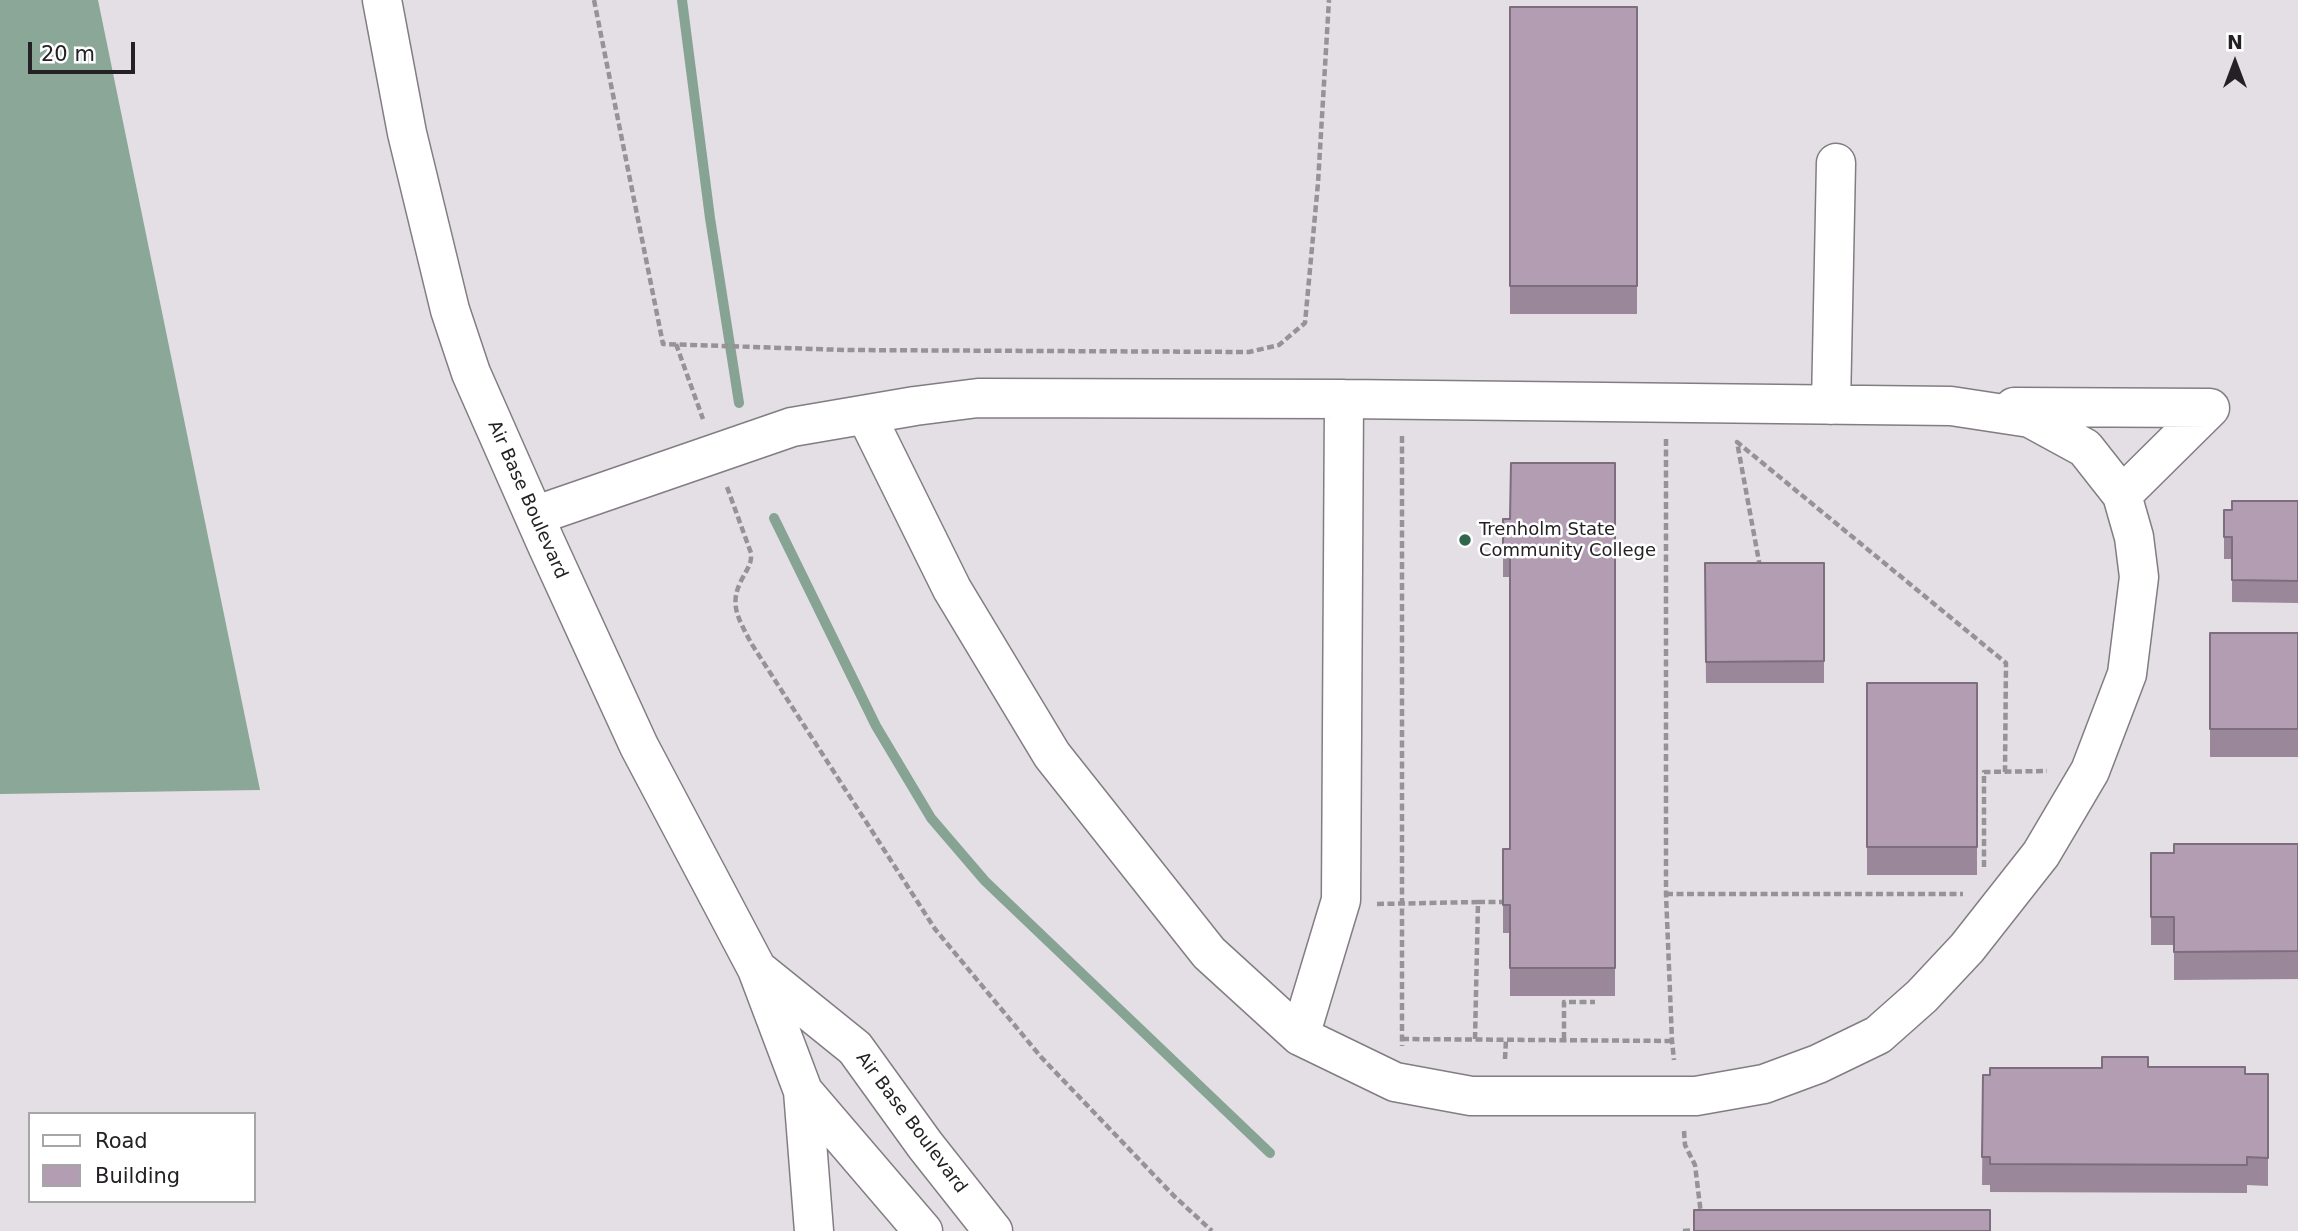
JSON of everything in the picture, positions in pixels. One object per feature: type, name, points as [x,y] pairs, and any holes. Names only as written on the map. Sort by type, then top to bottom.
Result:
[{"type":"street","name":"Air Base Boulevard","points":[[382,0],[407,133],[450,310],[471,373],[639,746],[757,969],[803,1091],[923,1231]]},
{"type":"street","points":[[1831,405],[1836,163]]},
{"type":"street","points":[[534,516],[792,427],[978,398],[2210,408],[2122,495]]},
{"type":"street","points":[[1300,1036],[1340,904],[1344,399]]},
{"type":"street","points":[[866,415],[952,589],[1052,755],[1209,953],[1300,1036],[1395,1082],[1471,1096],[1696,1096],[1764,1084],[1818,1064],[1878,1035],[1922,996],[1967,948],[2041,854],[2090,771],[2127,674],[2139,577],[2134,537],[2122,495],[2085,448],[2029,418],[1951,406]]},
{"type":"street","name":"Air Base Boulevard","points":[[757,969],[855,1048],[925,1145],[993,1231]]},
{"type":"street","points":[[803,1091],[814,1231]]},
{"type":"path","points":[[594,0],[663,344],[859,350],[1249,352],[1279,345],[1305,323],[1318,183],[1329,0]]},
{"type":"path","points":[[676,344],[751,553],[752,562],[737,589],[736,612],[751,643],[935,929],[1041,1057],[1164,1186],[1212,1231]]},
{"type":"path","points":[[1402,400],[1402,1083]]},
{"type":"path","points":[[1666,403],[1666,894],[1672,1041],[1685,1145],[1695,1164],[1701,1217]]},
{"type":"path","points":[[1761,572],[1737,442],[2006,663],[2005,772]]},
{"type":"path","points":[[1983,880],[1983,772],[2090,771]]},
{"type":"path","points":[[1666,894],[1970,894]]},
{"type":"path","points":[[1475,1039],[1478,902]]},
{"type":"path","points":[[1340,904],[1503,902]]},
{"type":"path","points":[[1564,1039],[1564,1002],[1595,1002]]},
{"type":"path","points":[[1402,1039],[1672,1041]]},
{"type":"path","points":[[1684,1231],[1703,1230]]},
{"type":"green space","points":[[0,0],[98,0],[260,790],[0,794]]},
{"type":"building","points":[[1510,7],[1637,7],[1637,286],[1510,286]]},
{"type":"building","points":[[1511,463],[1615,463],[1615,968],[1510,968],[1510,905],[1503,905],[1503,849],[1510,849],[1510,549],[1503,549],[1503,519],[1510,519]]},
{"type":"building","points":[[2232,501],[2298,501],[2298,581],[2232,580],[2232,537],[2224,537],[2224,510],[2232,510]]},
{"type":"building","points":[[1705,563],[1824,563],[1824,661],[1706,662]]},
{"type":"building","points":[[2210,633],[2298,633],[2298,729],[2210,729]]},
{"type":"building","points":[[1867,683],[1977,683],[1977,847],[1867,847]]},
{"type":"building","points":[[2174,844],[2298,844],[2298,951],[2174,952],[2174,917],[2151,917],[2151,853],[2174,853]]},
{"type":"building","points":[[2102,1057],[2148,1057],[2148,1067],[2245,1067],[2245,1074],[2268,1074],[2268,1158],[2247,1157],[2247,1165],[1990,1164],[1990,1157],[1982,1157],[1983,1075],[1990,1075],[1990,1068],[2102,1068]]},
{"type":"building","points":[[1694,1210],[1990,1210],[1990,1231],[1694,1231]]},
{"type":"waterway","points":[[682,0],[710,218],[739,403]]},
{"type":"waterway","points":[[774,518],[876,726],[931,818],[985,881],[1270,1153]]},
{"type":"place","name":"Trenholm State Community College","points":[[1465,540]]}]
